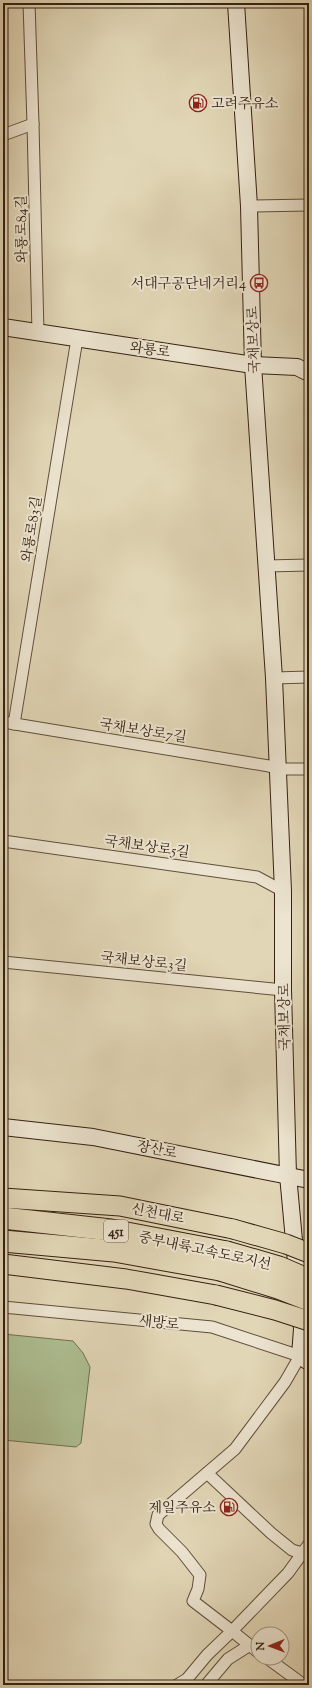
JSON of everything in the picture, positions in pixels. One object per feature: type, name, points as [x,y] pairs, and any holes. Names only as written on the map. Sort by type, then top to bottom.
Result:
[{"type":"highway","name":"신천대로","points":[[3,1198],[120,1206],[233,1229],[286,1244],[309,1253]]},
{"type":"highway","name":"중부내륙고속도로지선","points":[[3,1218],[111,1230],[224,1261],[278,1288],[309,1300]]},
{"type":"highway","name":"중부내륙고속도로지선","points":[[3,1241],[279,1267],[309,1280]]},
{"type":"highway","points":[[3,1264],[126,1278],[216,1295],[275,1310],[309,1321]]},
{"type":"main road","name":"국채보상로","points":[[236,3],[249,206],[253,365],[274,678],[283,891],[283,990],[288,1176],[304,1359]]},
{"type":"main road","name":"와룡로","points":[[3,327],[253,365],[305,367]]},
{"type":"main road","name":"장산로","points":[[3,1127],[93,1136],[309,1180]]},
{"type":"street","name":"와룡로84길","points":[[29,3],[34,124],[38,332]]},
{"type":"street","points":[[3,135],[34,124]]},
{"type":"street","points":[[249,206],[309,206]]},
{"type":"street","name":"와룡로83길","points":[[8,723],[77,339]]},
{"type":"street","points":[[266,566],[309,565]]},
{"type":"street","points":[[274,678],[309,677]]},
{"type":"street","name":"국채보상로7길","points":[[8,723],[278,769],[309,769]]},
{"type":"street","name":"국채보상로5길","points":[[3,841],[257,877],[283,891]]},
{"type":"street","name":"국채보상로3길","points":[[3,962],[283,990]]},
{"type":"street","name":"새방로","points":[[3,1307],[212,1327],[304,1359]]},
{"type":"street","points":[[250,1645],[193,1601],[198,1589],[200,1574],[156,1524],[158,1515],[235,1449],[304,1359]]},
{"type":"street","points":[[207,1473],[271,1533],[292,1550],[307,1550]]},
{"type":"street","points":[[177,1685],[187,1679],[207,1655],[288,1573],[307,1550]]},
{"type":"street","points":[[206,1685],[228,1659],[250,1650]]},
{"type":"street","points":[[278,1666],[304,1685]]},
{"type":"green space","points":[[3,1334],[73,1341],[83,1353],[90,1367],[81,1443],[76,1447],[3,1440]]},
{"type":"place","name":"고려주유소","points":[[198,103]]},
{"type":"place","name":"서대구공단네거리4","points":[[259,283]]},
{"type":"place","name":"제일주유소","points":[[229,1507]]}]
